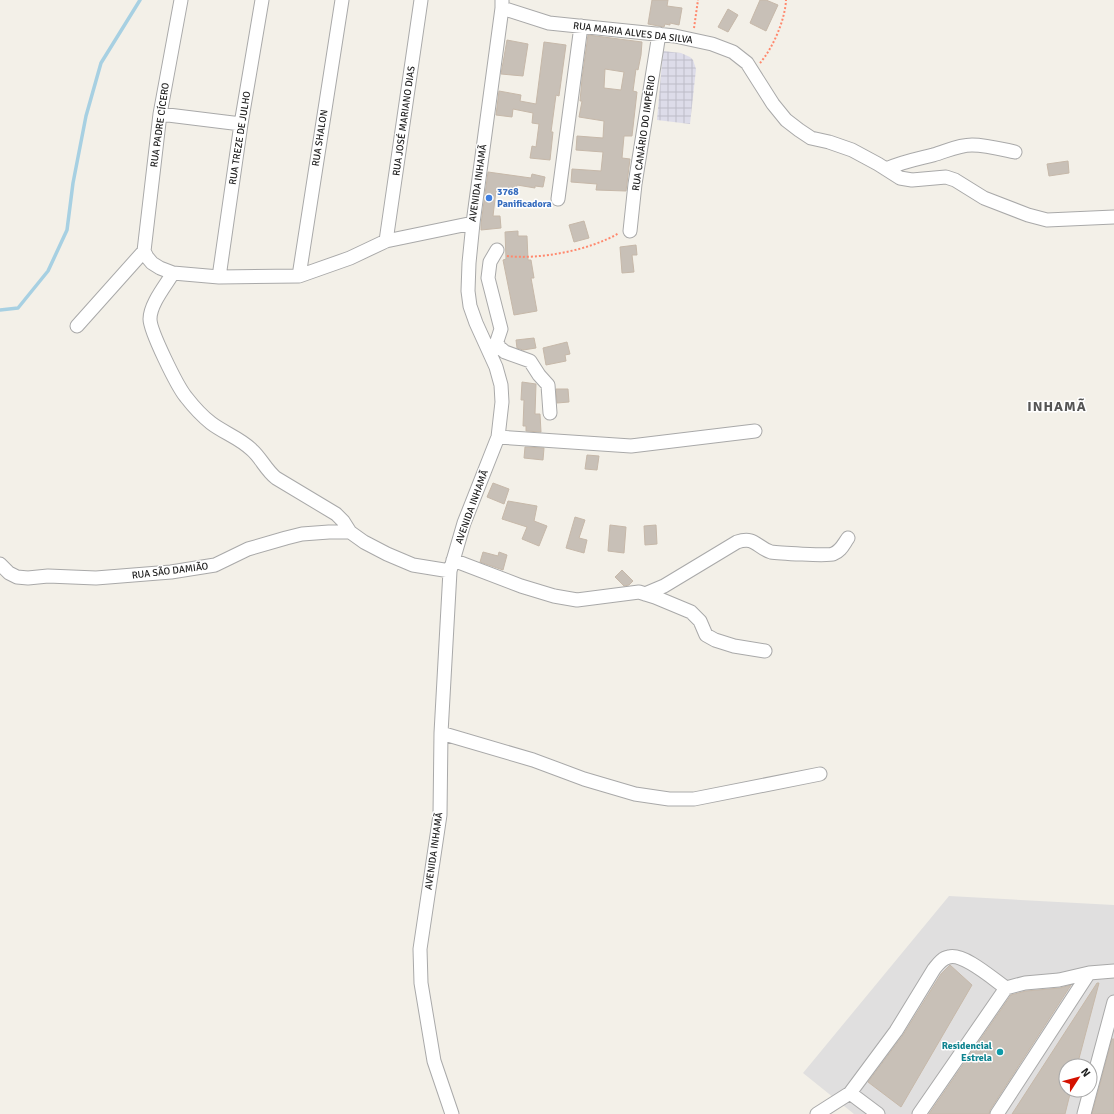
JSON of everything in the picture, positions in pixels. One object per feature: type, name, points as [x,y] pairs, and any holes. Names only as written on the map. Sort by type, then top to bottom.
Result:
[{"type":"street","name":"RUA PADRE CÍCERO","points":[[144,251],[160,114],[181,0]]},
{"type":"street","name":"RUA TREZE DE JULHO","points":[[219,277],[241,124],[262,0]]},
{"type":"street","name":"RUA SHALON","points":[[299,276],[342,0]]},
{"type":"street","name":"RUA JOSÉ MARIANO DIAS","points":[[386,241],[421,0]]},
{"type":"street","name":"RUA MARIA ALVES DA SILVA","points":[[502,4],[549,23],[659,34],[712,44],[733,52],[747,63],[772,104],[786,120],[799,130],[811,138],[852,150],[900,178],[912,180],[946,177],[955,180],[984,198],[1028,215],[1047,220],[1114,217]]},
{"type":"street","name":"AVENIDA INHAMÃ","points":[[452,1114],[434,1061],[422,990],[420,949],[440,815],[441,733],[452,565],[464,523],[498,437],[502,402],[501,386],[492,343],[476,323],[470,306],[468,291],[473,223],[502,4]]},
{"type":"street","points":[[558,199],[581,26]]},
{"type":"street","name":"RUA CANÁRIO DO IMPÉRIO","points":[[630,228],[659,34]]},
{"type":"street","points":[[160,114],[241,124]]},
{"type":"street","points":[[886,169],[898,163],[944,152],[956,146],[972,145],[992,147],[1015,152]]},
{"type":"street","points":[[76,326],[144,251],[152,263],[173,273],[219,277],[299,276],[350,258],[386,241],[473,223]]},
{"type":"street","points":[[496,252],[490,262],[488,278],[501,329],[492,343],[504,352],[530,361],[535,366],[539,375],[548,385],[550,413]]},
{"type":"street","points":[[470,255],[489,270]]},
{"type":"street","points":[[173,273],[158,297],[152,309],[150,319],[152,328],[164,356],[185,396],[200,414],[212,424],[242,442],[252,450],[268,472],[336,514],[343,521],[350,532],[364,542],[413,565],[452,565],[554,596],[577,600],[639,592],[690,612],[700,621],[706,635],[715,640],[734,646],[765,651]]},
{"type":"street","points":[[498,437],[631,446],[754,431]]},
{"type":"street","name":"RUA SÃO DAMIÃO","points":[[0,564],[9,573],[17,577],[28,578],[48,576],[96,578],[171,572],[215,565],[248,549],[302,534],[350,532]]},
{"type":"street","points":[[645,594],[664,586],[737,542],[746,539],[774,552],[832,555],[840,550],[848,538]]},
{"type":"street","points":[[441,733],[533,760],[584,779],[635,794],[669,799],[694,799],[820,774]]},
{"type":"street","points":[[817,1114],[850,1093],[896,1031],[934,968],[942,960],[949,956],[956,956],[964,959],[1006,988]]},
{"type":"street","points":[[919,1114],[1006,988],[1025,983],[1059,980],[1089,973],[1114,971]]},
{"type":"street","points":[[997,1114],[1089,973]]},
{"type":"street","points":[[1084,1114],[1114,1002]]},
{"type":"street","points":[[850,1093],[878,1114]]},
{"type":"path","points":[[693,40],[698,0]]},
{"type":"path","points":[[752,71],[764,58],[779,31],[786,6],[786,0]]},
{"type":"path","points":[[496,252],[533,257],[558,253],[591,246],[630,228]]},
{"type":"shaded area","points":[[663,51],[681,53],[693,60],[696,69],[690,124],[657,120]]},
{"type":"shaded area","name":"Residencial Estrela","points":[[949,896],[1114,905],[1114,1114],[854,1114],[803,1073]]},
{"type":"building","points":[[652,0],[668,0],[667,6],[682,8],[679,25],[670,23],[670,25],[665,24],[664,27],[648,24]]},
{"type":"building","points":[[760,0],[766,0],[778,5],[766,31],[750,23]]},
{"type":"building","points":[[728,9],[738,15],[728,32],[718,27]]},
{"type":"building","points":[[588,35],[642,42],[641,55],[638,70],[636,69],[633,91],[637,92],[632,136],[624,136],[622,158],[630,159],[626,191],[596,190],[597,184],[571,182],[572,169],[601,171],[603,152],[576,150],[577,136],[603,138],[604,121],[579,117],[582,101],[580,101]],"holes":[[[605,69],[624,72],[621,90],[604,88]]]},
{"type":"building","points":[[507,40],[528,44],[523,76],[501,74]]},
{"type":"building","points":[[544,42],[566,45],[559,96],[556,95],[551,132],[553,132],[550,160],[530,158],[532,146],[536,147],[539,124],[532,123],[533,113],[513,109],[512,117],[496,115],[499,91],[521,95],[520,101],[536,104]]},
{"type":"building","points":[[1068,161],[1069,173],[1049,176],[1047,164]]},
{"type":"building","points":[[488,172],[531,178],[532,174],[545,177],[543,187],[535,186],[535,188],[517,185],[515,194],[496,191],[493,216],[500,216],[501,228],[481,230],[481,224]]},
{"type":"building","points":[[584,221],[589,238],[574,242],[569,225]]},
{"type":"building","points":[[518,231],[518,236],[527,236],[528,260],[531,260],[534,278],[531,278],[537,311],[514,315],[503,260],[506,259],[505,232]]},
{"type":"building","points":[[636,245],[637,255],[632,255],[634,272],[622,273],[620,247]]},
{"type":"building","points":[[534,338],[536,348],[523,350],[517,348],[516,340]]},
{"type":"building","points":[[567,342],[570,354],[565,355],[566,361],[546,365],[543,348]]},
{"type":"building","points":[[522,382],[536,384],[535,414],[540,414],[541,432],[526,431],[526,426],[523,426],[524,400],[521,400]]},
{"type":"building","points":[[556,389],[568,389],[569,402],[557,403]]},
{"type":"building","points":[[525,447],[544,448],[543,460],[524,458]]},
{"type":"building","points":[[587,455],[599,456],[597,470],[585,469]]},
{"type":"building","points":[[493,483],[509,489],[504,504],[487,497]]},
{"type":"building","points":[[508,501],[537,506],[534,521],[547,526],[539,546],[522,539],[527,527],[502,519]]},
{"type":"building","points":[[575,517],[585,520],[579,538],[587,540],[584,553],[566,548]]},
{"type":"building","points":[[610,525],[626,527],[624,553],[608,551]]},
{"type":"building","points":[[656,525],[657,544],[645,545],[644,526]]},
{"type":"building","points":[[483,552],[498,556],[499,552],[507,555],[503,570],[480,562]]},
{"type":"building","points":[[622,570],[633,581],[629,585],[624,586],[615,577]]},
{"type":"building","name":"Residencial Estrela","points":[[950,965],[972,985],[901,1107],[868,1082],[903,1035],[941,974]]},
{"type":"building","points":[[1097,983],[1099,983],[1079,1058],[1058,1058],[1058,1098],[1069,1098],[1065,1114],[1012,1114]]},
{"type":"building","name":"Residencial Estrela","points":[[1071,985],[990,1110],[989,1114],[929,1114],[1011,995],[1026,991],[1060,988]]},
{"type":"building","points":[[1112,1039],[1114,1039],[1114,1114],[1092,1114],[1096,1098],[1098,1098],[1098,1092]]},
{"type":"waterway","points":[[0,310],[18,308],[48,271],[67,230],[73,183],[86,116],[101,63],[140,0]]},
{"type":"place","name":"3768 Panificadora","points":[[489,198]]},
{"type":"place","name":"Residencial Estrela","points":[[1000,1052]]},
{"type":"district","name":"INHAMÃ","points":[[1057,406]]}]
